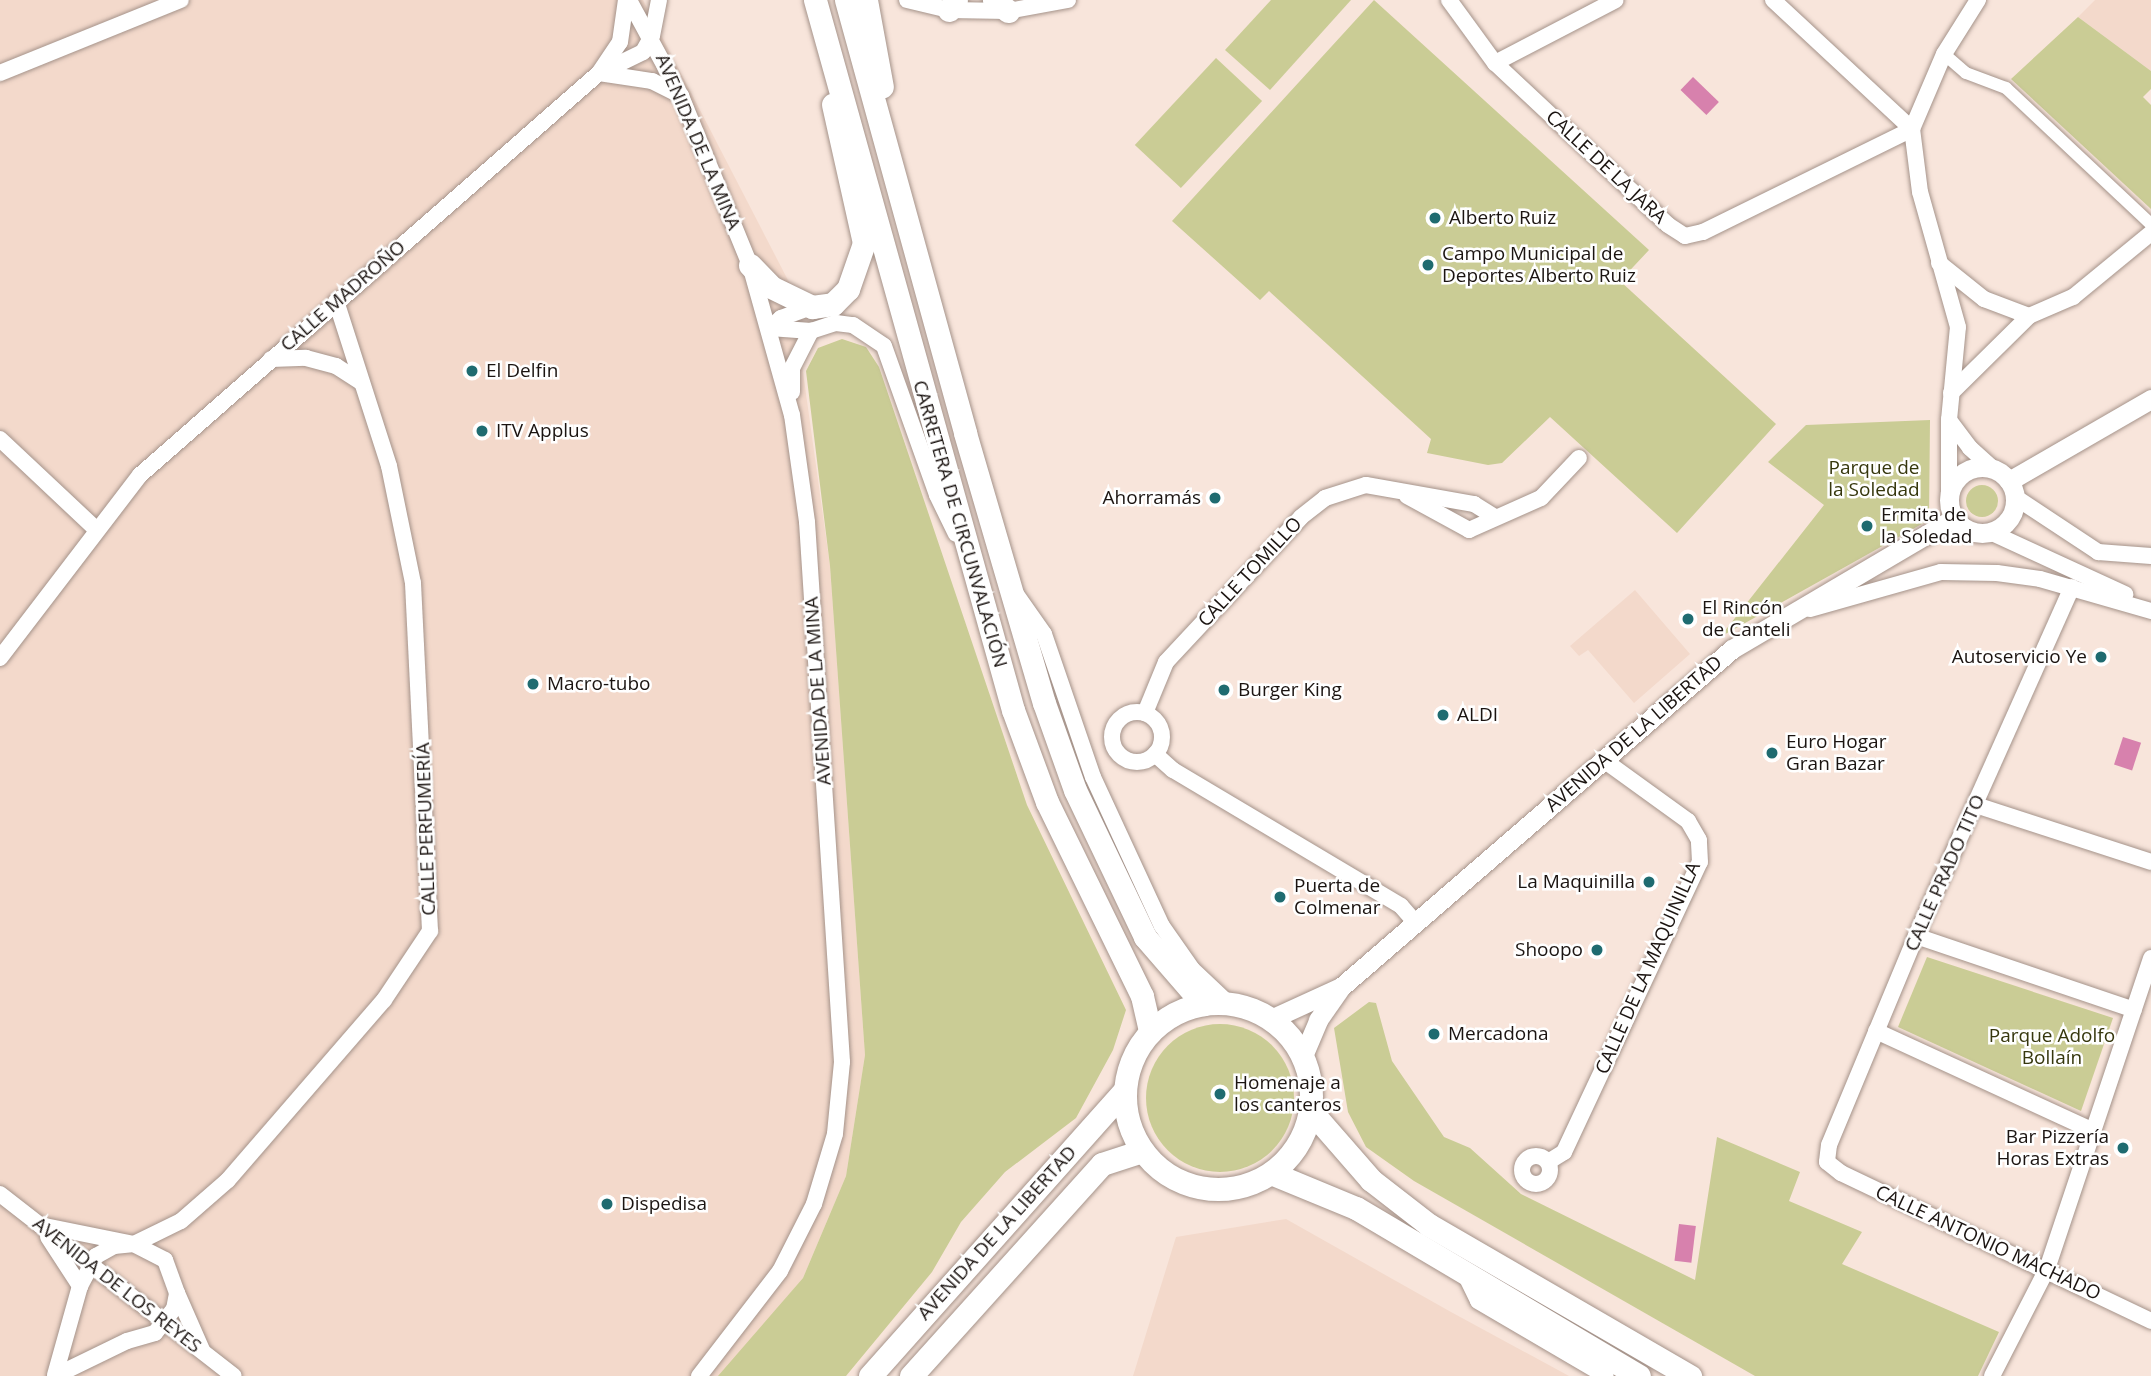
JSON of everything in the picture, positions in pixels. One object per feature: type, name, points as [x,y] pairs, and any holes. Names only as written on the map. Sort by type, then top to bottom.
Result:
[{"type":"main road","name":"CARRETERA DE CIRCUNVALACIÓN","points":[[815,0],[1013,710],[1047,802],[1142,996],[1150,1032]]},
{"type":"main road","name":"CARRETERA DE CIRCUNVALACIÓN","points":[[846,0],[1014,591],[1075,790],[1145,937],[1203,1004]]},
{"type":"main road","points":[[866,0],[876,38],[894,170]]},
{"type":"main road","points":[[750,265],[790,300],[811,307],[833,304],[848,289],[863,243],[836,133],[825,35]]},
{"type":"main road","points":[[1228,1003],[1271,1019],[1303,1056],[1310,1083],[1310,1110],[1297,1146],[1271,1173],[1250,1184],[1203,1188],[1170,1175],[1142,1151],[1126,1112],[1125,1090],[1132,1059],[1150,1032],[1184,1009],[1203,1004],[1228,1003]]},
{"type":"main road","name":"AVENIDA DE LA LIBERTAD","points":[[870,1376],[1125,1090]]},
{"type":"main road","points":[[1310,1110],[1371,1180],[1429,1225],[1690,1376]]},
{"type":"main road","name":"AVENIDA DE LA LIBERTAD","points":[[911,1376],[1101,1164],[1142,1151]]},
{"type":"main road","points":[[1271,1173],[1356,1208],[1639,1376]]},
{"type":"street","points":[[0,73],[181,0]]},
{"type":"street","name":"AVENIDA DE LA MINA","points":[[627,0],[652,36],[681,96],[750,265],[770,328],[792,415],[807,522],[842,1062],[835,1134],[814,1205],[780,1272],[698,1376]]},
{"type":"street","name":"CALLE MADROÑO","points":[[0,658],[140,475],[599,73],[620,42],[627,0]]},
{"type":"street","points":[[620,42],[652,36],[659,0]]},
{"type":"street","points":[[907,0],[1001,6],[1059,1]]},
{"type":"street","name":"CALLE DE LA JARA","points":[[1449,0],[1495,63],[1668,225],[1685,236],[1703,232],[1912,129]]},
{"type":"street","points":[[1495,63],[1616,0]]},
{"type":"street","points":[[1773,0],[1912,129]]},
{"type":"street","points":[[1978,0],[1944,54],[1912,129],[1936,259],[1958,327],[1949,420],[1949,495],[1954,518],[1966,530],[1990,533],[2151,609]]},
{"type":"street","name":"CALLE MADROÑO","points":[[599,73],[643,52],[652,36]]},
{"type":"street","points":[[1944,54],[1966,72],[2006,88],[2151,224]]},
{"type":"street","points":[[599,73],[652,81],[681,96]]},
{"type":"street","points":[[1951,393],[2029,316],[2073,297],[2151,233]]},
{"type":"street","points":[[1936,259],[1957,281],[1984,299],[2029,316]]},
{"type":"street","name":"CALLE PERFUMERÍA","points":[[89,1263],[114,1246],[134,1244],[181,1221],[228,1180],[384,1000],[430,931],[413,583],[389,466],[336,302]]},
{"type":"street","points":[[770,328],[781,318],[811,307]]},
{"type":"street","points":[[770,328],[811,331],[836,323],[853,325],[884,346],[937,495],[971,565]]},
{"type":"street","points":[[792,415],[792,368],[811,331]]},
{"type":"street","points":[[271,359],[306,358],[335,366],[362,383]]},
{"type":"street","points":[[1990,533],[2006,523],[2012,489],[2151,399]]},
{"type":"street","points":[[1949,420],[1969,448],[2012,489],[2098,552],[2151,556]]},
{"type":"street","points":[[0,439],[97,530]]},
{"type":"street","name":"CALLE TOMILLO","points":[[1395,491],[1469,530],[1541,498],[1579,458]]},
{"type":"street","points":[[1949,495],[1965,471],[1993,469]]},
{"type":"street","name":"CALLE TOMILLO","points":[[1145,713],[1167,662],[1301,517],[1340,491],[1366,485],[1474,504],[1495,517]]},
{"type":"street","name":"AVENIDA DE LA LIBERTAD","points":[[1303,1056],[1318,1020],[1341,987],[1732,649],[1954,518]]},
{"type":"street","points":[[1798,612],[1941,572],[1997,573],[2071,587],[2151,609]]},
{"type":"street","name":"CALLE PRADO TITO","points":[[1827,1162],[1829,1144],[1916,936],[2071,587]]},
{"type":"street","name":"CARRETERA DE CIRCUNVALACIÓN","points":[[1014,591],[1044,634],[1093,777],[1162,926],[1192,970],[1228,1003]]},
{"type":"street","points":[[1145,713],[1160,725],[1162,735],[1156,754],[1148,760],[1128,761],[1113,746],[1112,736],[1120,718],[1145,713]]},
{"type":"street","points":[[1156,754],[1173,770],[1401,906],[1415,922]]},
{"type":"street","name":"CALLE DE LA MAQUINILLA","points":[[1548,1162],[1564,1152],[1700,862],[1699,840],[1688,821],[1605,761]]},
{"type":"street","points":[[1976,805],[2151,862]]},
{"type":"street","points":[[1916,936],[2134,1010]]},
{"type":"street","points":[[1992,1376],[2047,1269],[2151,958]]},
{"type":"street","name":"AVENIDA DE LA LIBERTAD","points":[[1271,1019],[1341,987]]},
{"type":"street","points":[[1876,1031],[2093,1131]]},
{"type":"street","name":"CALLE ANTONIO MACHADO","points":[[1827,1162],[1841,1173],[2047,1269],[2151,1321]]},
{"type":"street","name":"AVENIDA DE LOS REYES","points":[[0,1194],[234,1376]]},
{"type":"street","points":[[40,1225],[134,1244],[165,1260],[203,1352]]},
{"type":"street","points":[[40,1225],[80,1286]]},
{"type":"street","points":[[55,1376],[89,1263]]},
{"type":"street","points":[[1464,1272],[1478,1301],[1606,1376]]},
{"type":"street","points":[[55,1376],[127,1341],[155,1333],[166,1323],[177,1293]]},
{"type":"shaded area","points":[[0,0],[643,0],[791,286],[830,566],[865,1055],[846,1176],[803,1278],[720,1376],[0,1376]]},
{"type":"shaded area","points":[[2095,0],[2151,0],[2151,71],[2078,17]]},
{"type":"shaded area","points":[[1693,77],[1719,102],[1706,115],[1680,90]]},
{"type":"shaded area","points":[[1635,590],[1690,654],[1634,703],[1588,650],[1579,656],[1570,646]]},
{"type":"shaded area","points":[[2123,737],[2141,743],[2132,770],[2114,765]]},
{"type":"shaded area","points":[[1286,1219],[1569,1376],[1133,1376],[1176,1237]]},
{"type":"shaded area","points":[[1679,1224],[1696,1226],[1691,1263],[1674,1261]]},
{"type":"green space","points":[[1271,0],[1351,0],[1270,90],[1225,50]]},
{"type":"green space","name":"Campo Municipal de Deportes Alberto Ruiz","points":[[1374,0],[1649,250],[1620,281],[1776,424],[1677,533],[1550,417],[1502,463],[1488,465],[1427,453],[1431,439],[1269,291],[1260,300],[1172,221]]},
{"type":"green space","points":[[2078,17],[2151,71],[2151,89],[2143,97],[2151,105],[2151,209],[2011,79]]},
{"type":"green space","points":[[1216,58],[1262,101],[1181,188],[1135,145]]},
{"type":"green space","points":[[842,339],[866,347],[879,367],[1027,805],[1126,1010],[1113,1050],[1076,1118],[1005,1172],[961,1222],[932,1272],[846,1376],[718,1376],[803,1278],[846,1176],[865,1055],[830,566],[806,371],[818,348]]},
{"type":"green space","name":"Parque de la Soledad","points":[[1930,420],[1929,520],[1720,637],[1824,505],[1768,462],[1806,425]]},
{"type":"green space","points":[[1982,485],[1994,489],[1998,501],[1994,513],[1982,517],[1970,513],[1966,501],[1970,489]]},
{"type":"green space","name":"Parque Adolfo Bollaín","points":[[1927,957],[2113,1018],[2081,1111],[1898,1027]]},
{"type":"green space","points":[[1369,1002],[1376,1003],[1392,1061],[1444,1137],[1470,1148],[1521,1194],[1695,1280],[1717,1137],[1800,1172],[1789,1201],[1862,1232],[1842,1264],[1999,1332],[1978,1376],[1755,1376],[1414,1181],[1366,1147],[1348,1112],[1334,1028]]},
{"type":"green space","points":[[1220,1024],[1248,1029],[1272,1046],[1289,1070],[1294,1098],[1289,1126],[1272,1150],[1248,1167],[1220,1172],[1192,1167],[1168,1150],[1151,1126],[1146,1098],[1151,1070],[1168,1046],[1192,1029]]},
{"type":"place","name":"Alberto Ruiz","points":[[1435,218]]},
{"type":"place","name":"Campo Municipal de Deportes Alberto Ruiz","points":[[1428,265]]},
{"type":"place","name":"El Delfin","points":[[472,371]]},
{"type":"place","name":"ITV Applus","points":[[482,431]]},
{"type":"place","name":"Ahorramás","points":[[1215,498]]},
{"type":"place","name":"Ermita de la Soledad","points":[[1867,526]]},
{"type":"place","name":"El Rincón de Canteli","points":[[1688,619]]},
{"type":"place","name":"Autoservicio Ye","points":[[2101,657]]},
{"type":"place","name":"Macro-tubo","points":[[533,684]]},
{"type":"place","name":"Burger King","points":[[1224,690]]},
{"type":"place","name":"ALDI","points":[[1443,715]]},
{"type":"place","name":"Euro Hogar Gran Bazar","points":[[1772,753]]},
{"type":"place","name":"La Maquinilla","points":[[1649,882]]},
{"type":"place","name":"Puerta de Colmenar","points":[[1280,897]]},
{"type":"place","name":"Shoopo","points":[[1597,950]]},
{"type":"place","name":"Mercadona","points":[[1434,1034]]},
{"type":"place","name":"Homenaje a los canteros","points":[[1220,1094]]},
{"type":"place","name":"Bar Pizzería Horas Extras","points":[[2123,1148]]},
{"type":"place","name":"Dispedisa","points":[[607,1204]]}]
